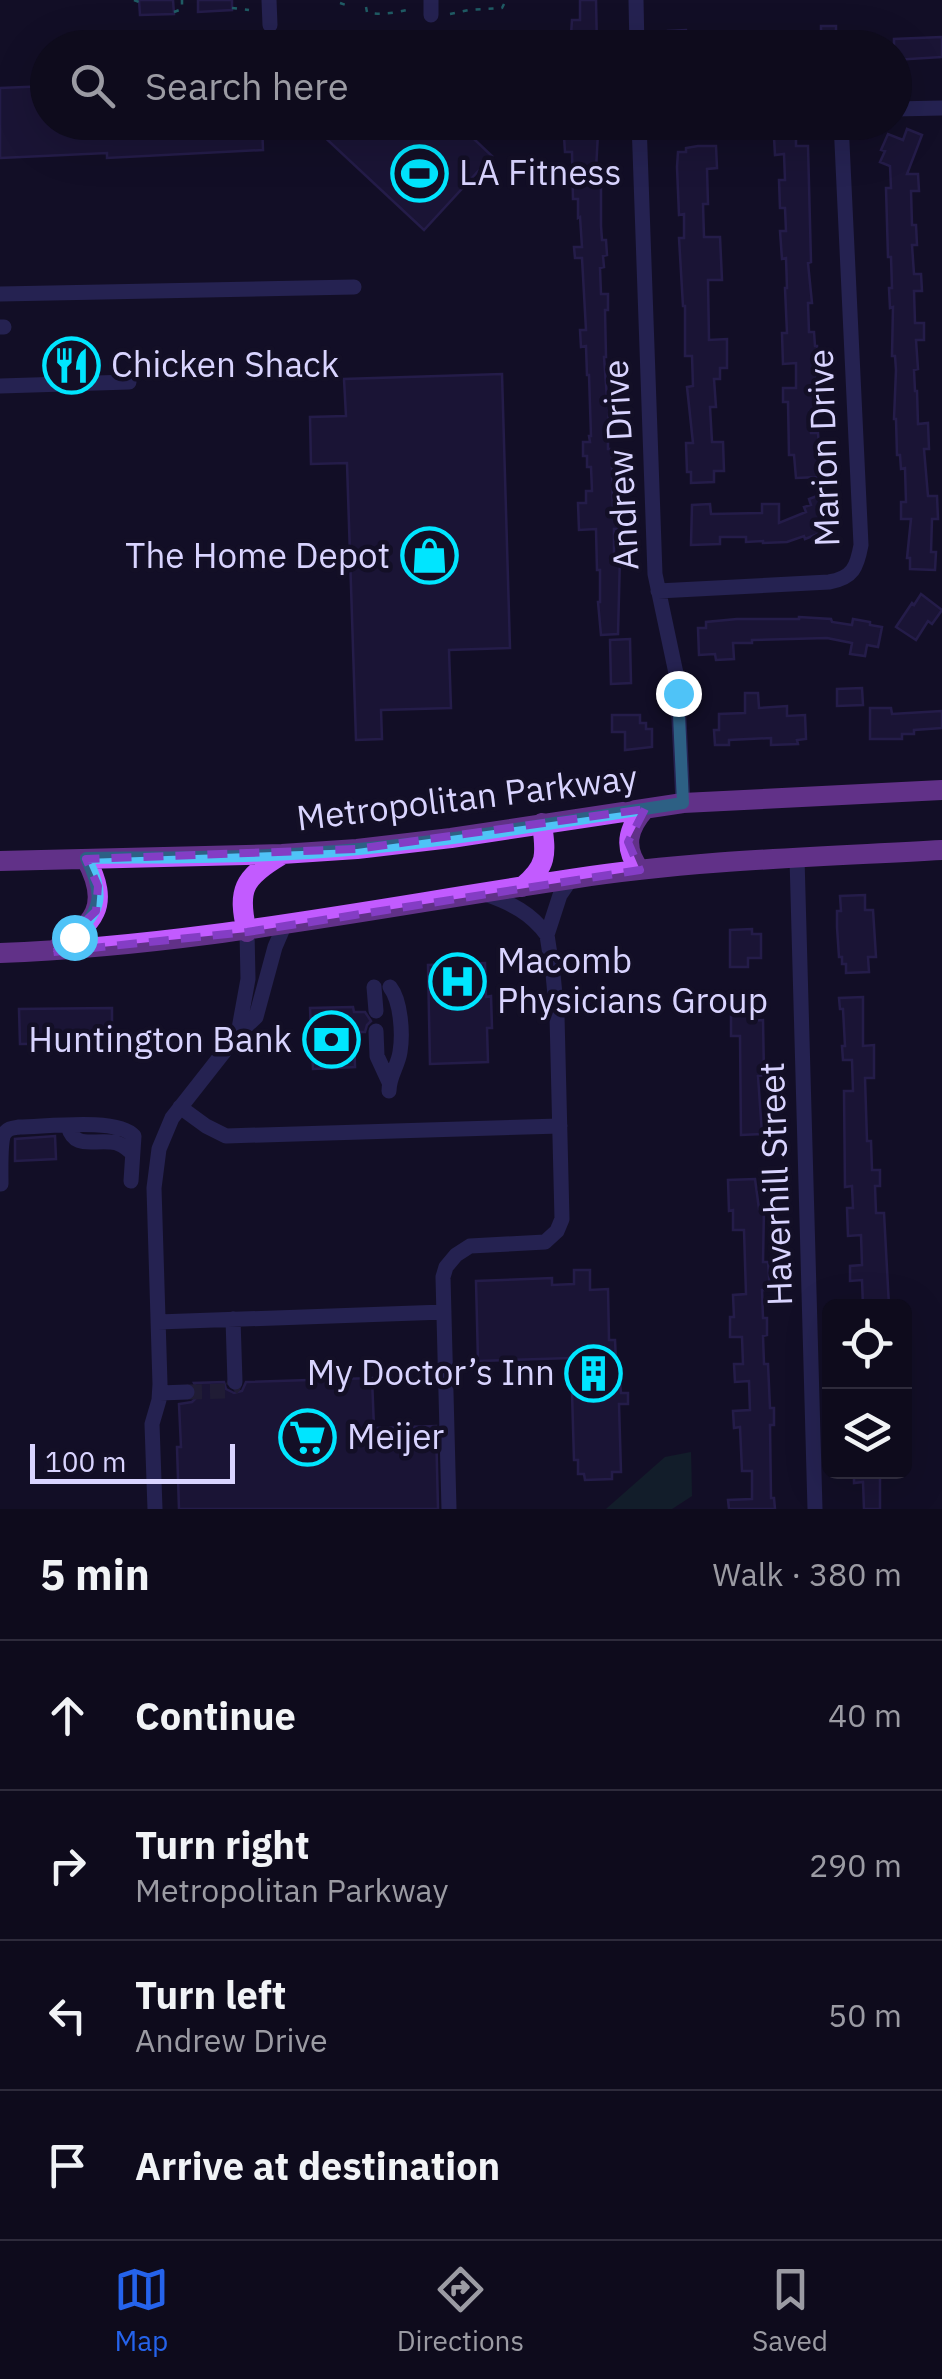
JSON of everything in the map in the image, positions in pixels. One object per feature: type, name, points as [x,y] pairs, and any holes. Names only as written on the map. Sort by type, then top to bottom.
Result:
[{"type":"main road","name":"Metropolitan Parkway","points":[[0,862],[282,854],[432,841],[683,803],[942,790]]},
{"type":"main road","points":[[640,870],[632,860],[628,842],[634,821],[645,809]]},
{"type":"main road","points":[[522,887],[534,878],[545,858],[542,823]]},
{"type":"main road","points":[[2,957],[247,932],[640,870],[942,850]]},
{"type":"main road","points":[[247,932],[242,895],[256,873],[282,854]]},
{"type":"main road","points":[[53,952],[74,937],[96,911],[98,886],[86,858]]},
{"type":"street","points":[[269,0],[270,25]]},
{"type":"street","points":[[636,0],[637,30]]},
{"type":"street","points":[[912,109],[942,108]]},
{"type":"street","name":"Andrew Drive","points":[[640,140],[651,512],[658,591],[677,678],[683,803]]},
{"type":"street","name":"Marion Drive","points":[[658,591],[829,582],[854,572],[860,544],[842,140]]},
{"type":"street","points":[[0,294],[354,287]]},
{"type":"street","points":[[0,386],[128,382]]},
{"type":"street","name":"Haverhill Street","points":[[796,858],[815,1509]]},
{"type":"street","points":[[449,1509],[444,1271],[450,1261],[470,1246],[545,1242],[557,1232],[562,1211],[556,1000],[547,936],[560,895],[571,879]]},
{"type":"street","points":[[482,894],[523,911],[547,936]]},
{"type":"street","points":[[155,1509],[152,1424],[160,1393],[154,1180],[161,1141],[180,1107],[256,1016],[274,947],[284,926]]},
{"type":"street","points":[[238,1034],[248,980],[247,932]]},
{"type":"street","points":[[376,1011],[382,987],[399,1005],[400,1052],[389,1086],[378,1056],[376,1032]]},
{"type":"street","points":[[180,1107],[226,1136],[560,1126]]},
{"type":"street","points":[[1,1184],[2,1135],[7,1130],[107,1125],[128,1130],[134,1136],[131,1181]]},
{"type":"street","points":[[158,1322],[444,1312]]},
{"type":"street","points":[[233,1319],[235,1382]]},
{"type":"street","points":[[160,1393],[187,1392]]},
{"type":"path","points":[[174,12],[182,9],[182,0]]},
{"type":"path","points":[[340,3],[346,5],[348,0]]},
{"type":"path","points":[[450,14],[502,8],[506,0]]},
{"type":"path","points":[[381,6],[382,14]]},
{"type":"path","points":[[366,7],[368,14],[412,8]]},
{"type":"path","points":[[232,8],[249,10]]},
{"type":"highlighted area","points":[[645,809],[628,842],[640,870],[247,932],[53,952],[96,911],[98,886],[86,859],[357,849]]},
{"type":"green space","points":[[691,1452],[692,1496],[672,1509],[606,1509],[665,1457]]},
{"type":"building","points":[[139,0],[173,0],[174,14],[140,15]]},
{"type":"building","points":[[198,0],[232,0],[232,10],[198,12]]},
{"type":"building","points":[[580,0],[596,0],[597,30],[571,30],[572,20],[580,20]]},
{"type":"building","points":[[942,37],[942,57],[912,59],[912,38]]},
{"type":"building","points":[[30,87],[30,140],[263,140],[263,150],[107,158],[107,153],[0,158],[0,88]]},
{"type":"building","points":[[912,131],[922,135],[907,174],[918,174],[919,191],[911,191],[917,245],[912,245],[914,274],[921,274],[922,291],[914,291],[915,323],[924,323],[924,340],[916,340],[918,369],[914,370],[918,424],[928,423],[929,449],[924,449],[928,496],[937,496],[938,519],[932,519],[931,552],[936,552],[935,570],[910,569],[907,558],[911,519],[901,519],[901,502],[906,502],[905,468],[901,469],[897,455],[894,419],[896,370],[892,356],[886,188],[891,188],[890,166],[880,162],[885,151],[881,150],[885,140],[912,140]]},
{"type":"building","name":"LA Fitness","points":[[328,140],[475,140],[492,156],[424,230]]},
{"type":"building","points":[[564,140],[598,140],[596,170],[601,170],[601,226],[607,255],[603,256],[604,267],[600,268],[601,294],[608,294],[604,357],[607,398],[611,398],[612,411],[608,449],[614,449],[613,512],[618,512],[614,556],[620,556],[618,634],[601,635],[596,529],[579,530],[578,503],[586,503],[586,491],[592,491],[591,467],[587,467],[587,456],[583,456],[583,442],[590,442],[591,436],[589,375],[586,346],[581,347],[580,330],[586,330],[582,258],[575,258],[574,247],[582,247],[580,217],[578,199],[573,199],[572,152],[565,152]]},
{"type":"building","points":[[774,140],[796,140],[796,146],[808,146],[812,303],[808,303],[809,332],[814,332],[817,346],[818,376],[816,411],[810,411],[811,433],[818,433],[818,477],[796,478],[794,455],[789,455],[788,402],[783,402],[783,388],[796,388],[796,363],[783,364],[787,288],[780,231],[786,231],[779,180],[785,180],[784,154],[775,155]]},
{"type":"building","points":[[716,146],[717,168],[707,169],[708,204],[703,204],[704,237],[720,237],[722,280],[708,280],[709,340],[727,339],[727,368],[720,368],[720,379],[714,379],[716,407],[710,407],[712,442],[723,442],[724,471],[714,471],[714,482],[691,483],[686,443],[693,443],[687,387],[693,386],[692,356],[685,356],[679,238],[684,238],[684,214],[679,215],[677,167],[678,152]]},
{"type":"building","name":"Chicken Shack","points":[[94,348],[95,372],[49,373],[48,350]]},
{"type":"building","name":"The Home Depot","points":[[502,374],[510,648],[449,650],[451,708],[381,710],[382,739],[356,740],[347,463],[311,464],[310,417],[346,416],[344,379]]},
{"type":"building","points":[[822,494],[834,523],[821,529],[823,532],[787,542],[746,542],[746,537],[720,537],[720,544],[691,545],[692,505],[710,504],[711,514],[762,513],[762,504],[779,504],[779,523],[806,512],[804,507],[811,505],[809,499]]},
{"type":"building","points":[[921,594],[942,610],[932,624],[928,621],[916,640],[896,627]]},
{"type":"building","points":[[799,617],[852,625],[853,619],[870,622],[882,627],[878,647],[867,645],[865,656],[850,654],[852,643],[827,638],[752,640],[733,643],[734,659],[716,660],[715,654],[699,655],[698,628],[706,628],[706,622]]},
{"type":"building","points":[[630,639],[631,683],[611,684],[610,640]]},
{"type":"building","points":[[862,688],[863,705],[837,706],[837,689]]},
{"type":"building","points":[[745,693],[758,693],[759,708],[787,706],[787,716],[805,715],[806,739],[797,740],[798,744],[771,745],[771,738],[729,740],[729,745],[715,745],[719,714],[745,713]]},
{"type":"building","points":[[870,708],[891,708],[892,714],[942,711],[942,728],[914,730],[914,734],[902,734],[902,739],[870,739]]},
{"type":"building","points":[[612,715],[640,715],[640,723],[652,729],[652,747],[625,750],[625,732],[612,732]]},
{"type":"building","points":[[865,895],[865,910],[873,910],[876,957],[868,957],[869,972],[846,973],[846,964],[839,957],[840,896]]},
{"type":"building","points":[[752,929],[752,934],[761,934],[761,958],[748,958],[748,967],[730,967],[730,930]]},
{"type":"building","name":"Macomb Physicians Group","points":[[485,963],[492,1028],[487,1028],[488,1062],[430,1064],[428,965]]},
{"type":"building","points":[[863,997],[863,1046],[874,1045],[874,1078],[865,1078],[867,1141],[871,1141],[872,1170],[880,1170],[880,1186],[875,1186],[876,1213],[884,1213],[889,1299],[863,1299],[862,1280],[850,1281],[850,1266],[862,1265],[861,1235],[848,1236],[847,1208],[853,1208],[852,1186],[845,1187],[844,1091],[853,1091],[852,1060],[843,1060],[843,1009],[839,998]]},
{"type":"building","points":[[731,1004],[748,1004],[751,1021],[763,1020],[764,1075],[758,1076],[762,1134],[741,1135],[740,1036],[731,1036]]},
{"type":"building","name":"Huntington Bank","points":[[353,1007],[354,1012],[365,1012],[371,1021],[365,1032],[354,1032],[355,1067],[313,1069],[312,1047],[308,1047],[310,1008]]},
{"type":"building","points":[[112,1008],[112,1043],[20,1044],[19,1009]]},
{"type":"building","points":[[55,1136],[56,1159],[15,1161],[15,1139]]},
{"type":"building","points":[[755,1179],[759,1209],[764,1208],[763,1262],[768,1262],[770,1290],[762,1290],[763,1318],[767,1318],[767,1335],[763,1336],[770,1408],[774,1408],[774,1425],[770,1425],[771,1498],[775,1509],[729,1509],[728,1500],[752,1499],[752,1471],[742,1471],[740,1427],[734,1428],[733,1411],[750,1410],[749,1381],[735,1382],[734,1364],[743,1364],[742,1337],[730,1337],[733,1295],[746,1294],[744,1230],[733,1230],[728,1180]]},
{"type":"building","name":"My Doctor’s Inn","points":[[574,1270],[590,1270],[590,1290],[608,1289],[609,1340],[615,1340],[617,1383],[621,1393],[628,1393],[628,1404],[619,1404],[621,1472],[612,1472],[612,1479],[585,1480],[584,1474],[578,1474],[578,1460],[574,1460],[571,1358],[478,1361],[476,1281],[552,1278],[552,1285],[574,1284]]},
{"type":"building","name":"Meijer","points":[[372,1378],[374,1428],[436,1426],[438,1509],[179,1509],[179,1404],[196,1398],[194,1383],[224,1382],[226,1389],[234,1393],[242,1391],[246,1382]]},
{"type":"building","points":[[854,1479],[880,1479],[880,1509],[864,1509],[863,1482],[854,1483]]},
{"type":"tunnel","points":[[187,1392],[228,1391],[235,1382]]},
{"type":"place","name":"LA Fitness","points":[[420,173]]},
{"type":"place","name":"Chicken Shack","points":[[72,365]]},
{"type":"place","name":"The Home Depot","points":[[429,556]]},
{"type":"place","name":"Macomb Physicians Group","points":[[458,981]]},
{"type":"place","name":"Huntington Bank","points":[[331,1040]]},
{"type":"place","name":"My Doctor’s Inn","points":[[594,1373]]},
{"type":"place","name":"Meijer","points":[[308,1437]]},
{"type":"route","points":[[74,937],[96,911],[99,898],[86,858],[357,849],[683,803],[678,693]]}]
